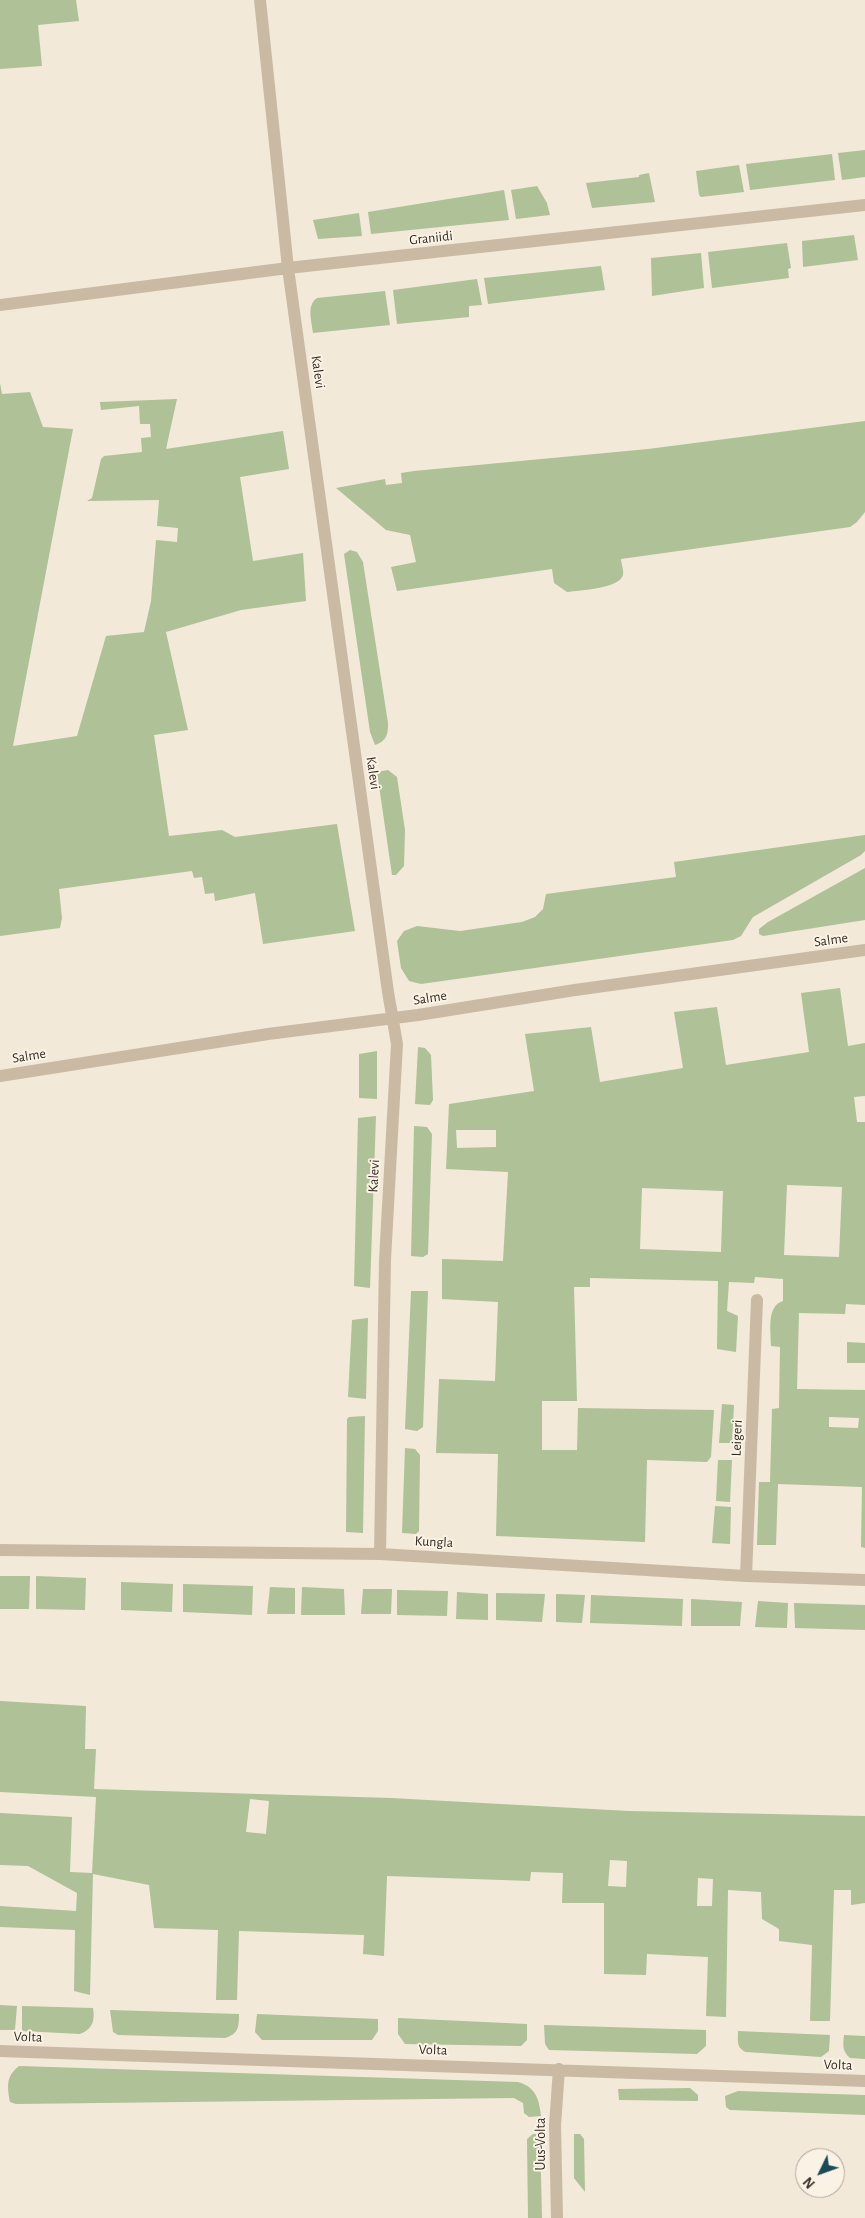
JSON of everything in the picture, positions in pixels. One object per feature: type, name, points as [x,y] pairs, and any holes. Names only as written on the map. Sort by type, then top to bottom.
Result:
[{"type":"street","name":"Kalevi","points":[[260,0],[288,268],[397,1044],[385,1260],[380,1554]]},
{"type":"street","name":"Graniidi","points":[[0,305],[288,268],[865,205]]},
{"type":"street","name":"Salme","points":[[0,1076],[268,1034],[865,950]]},
{"type":"street","name":"Leigeri","points":[[746,1576],[757,1300]]},
{"type":"street","name":"Kungla","points":[[0,1550],[380,1554],[746,1576],[865,1580]]},
{"type":"street","name":"Volta","points":[[0,2051],[865,2081]]},
{"type":"street","name":"Uus-Volta","points":[[558,2218],[555,2125],[559,2069]]},
{"type":"green space","points":[[0,0],[76,0],[79,21],[38,25],[42,66],[0,69]]},
{"type":"green space","points":[[865,150],[865,177],[842,180],[838,153]]},
{"type":"green space","points":[[832,154],[835,180],[750,190],[746,164]]},
{"type":"green space","points":[[739,165],[744,192],[701,197],[699,195],[696,171]]},
{"type":"green space","points":[[649,173],[655,202],[592,208],[586,183],[639,177],[639,175]]},
{"type":"green space","points":[[537,186],[547,203],[550,215],[516,219],[511,190]]},
{"type":"green space","points":[[504,190],[509,220],[371,234],[368,212]]},
{"type":"green space","points":[[359,213],[362,236],[318,239],[313,220]]},
{"type":"green space","points":[[854,235],[858,260],[803,267],[802,241]]},
{"type":"green space","points":[[787,243],[791,268],[788,269],[789,278],[712,288],[708,252]]},
{"type":"green space","points":[[701,253],[704,288],[652,296],[651,258]]},
{"type":"green space","points":[[601,266],[605,290],[488,304],[484,278]]},
{"type":"green space","points":[[477,279],[482,305],[469,306],[469,317],[397,324],[393,290]]},
{"type":"green space","points":[[385,291],[390,325],[313,333],[311,309],[317,298]]},
{"type":"green space","points":[[0,383],[2,394],[30,392],[43,427],[73,429],[13,746],[77,736],[106,636],[144,632],[151,601],[156,540],[177,542],[178,528],[157,526],[159,500],[87,501],[92,498],[101,459],[104,456],[142,452],[141,438],[151,437],[150,424],[140,424],[139,406],[101,410],[100,402],[177,399],[166,449],[283,431],[289,469],[240,477],[253,561],[303,553],[306,601],[241,610],[166,632],[188,730],[154,735],[169,836],[222,830],[235,837],[337,824],[355,931],[263,944],[255,893],[215,901],[214,893],[205,894],[202,877],[194,878],[192,871],[59,889],[62,918],[60,928],[0,936]]},
{"type":"green space","points":[[865,421],[865,512],[850,527],[621,559],[623,575],[620,580],[607,586],[567,592],[554,583],[552,569],[397,591],[391,567],[416,562],[410,535],[386,530],[336,488],[385,479],[386,485],[402,483],[401,473],[414,471],[648,449]]},
{"type":"green space","points":[[350,550],[357,552],[363,562],[388,723],[386,737],[375,745],[370,732],[344,554]]},
{"type":"green space","points":[[388,770],[397,777],[405,830],[404,866],[396,875],[392,875],[377,772]]},
{"type":"green space","points":[[865,835],[865,851],[861,855],[753,917],[741,936],[733,940],[421,984],[409,981],[401,968],[397,941],[404,931],[417,926],[460,931],[522,922],[535,917],[543,909],[546,894],[676,877],[674,862]]},
{"type":"green space","points":[[865,868],[865,920],[763,936],[759,934],[759,929],[768,922]]},
{"type":"green space","points":[[840,988],[848,1046],[865,1043],[865,1096],[854,1097],[857,1122],[865,1122],[865,1305],[846,1304],[845,1314],[799,1313],[797,1389],[865,1390],[865,1548],[861,1547],[862,1487],[778,1484],[776,1545],[757,1545],[759,1482],[770,1482],[772,1409],[779,1408],[780,1347],[771,1346],[770,1327],[774,1308],[783,1301],[783,1279],[755,1277],[754,1283],[729,1282],[727,1311],[738,1316],[736,1352],[717,1349],[718,1281],[590,1278],[590,1287],[574,1287],[577,1401],[542,1401],[542,1450],[577,1450],[578,1408],[714,1410],[711,1457],[707,1462],[647,1460],[645,1542],[496,1536],[498,1454],[436,1453],[439,1379],[495,1381],[498,1302],[442,1299],[442,1259],[503,1261],[508,1172],[446,1169],[449,1104],[534,1091],[525,1034],[591,1027],[600,1082],[683,1068],[674,1012],[717,1007],[726,1065],[809,1052],[801,993]],"holes":[[[456,1130],[496,1130],[496,1147],[457,1148]],[[787,1185],[842,1187],[839,1257],[784,1255]],[[642,1188],[723,1191],[721,1252],[640,1249]],[[829,1417],[859,1418],[858,1428],[829,1427]]]},
{"type":"green space","points":[[418,1047],[425,1048],[431,1055],[433,1100],[430,1105],[415,1104]]},
{"type":"green space","points":[[377,1051],[377,1099],[359,1098],[359,1054]]},
{"type":"green space","points":[[376,1116],[370,1288],[354,1286],[358,1118]]},
{"type":"green space","points":[[414,1126],[427,1127],[432,1134],[428,1254],[423,1257],[411,1256]]},
{"type":"green space","points":[[411,1291],[428,1291],[423,1427],[417,1431],[405,1429]]},
{"type":"green space","points":[[368,1318],[366,1399],[348,1397],[352,1320]]},
{"type":"green space","points":[[847,1342],[865,1343],[865,1363],[847,1363]]},
{"type":"green space","points":[[722,1404],[734,1405],[732,1443],[719,1443]]},
{"type":"green space","points":[[365,1416],[363,1533],[346,1532],[347,1419],[349,1417]]},
{"type":"green space","points":[[405,1448],[415,1449],[420,1455],[419,1531],[416,1534],[402,1533]]},
{"type":"green space","points":[[718,1460],[732,1460],[730,1502],[716,1501]]},
{"type":"green space","points":[[715,1506],[731,1507],[730,1544],[712,1543]]},
{"type":"green space","points":[[0,1576],[30,1576],[29,1609],[0,1609]]},
{"type":"green space","points":[[36,1576],[86,1578],[85,1610],[36,1609]]},
{"type":"green space","points":[[121,1582],[173,1584],[172,1612],[121,1610]]},
{"type":"green space","points":[[183,1584],[253,1586],[252,1615],[183,1612]]},
{"type":"green space","points":[[270,1587],[295,1588],[295,1614],[267,1614]]},
{"type":"green space","points":[[302,1587],[344,1589],[345,1615],[301,1615]]},
{"type":"green space","points":[[363,1589],[392,1589],[391,1614],[361,1614]]},
{"type":"green space","points":[[397,1590],[448,1591],[447,1616],[397,1615]]},
{"type":"green space","points":[[457,1592],[488,1594],[488,1620],[456,1619]]},
{"type":"green space","points":[[496,1593],[545,1594],[542,1622],[496,1620]]},
{"type":"green space","points":[[556,1594],[585,1595],[582,1623],[556,1622]]},
{"type":"green space","points":[[591,1595],[683,1599],[682,1626],[590,1623]]},
{"type":"green space","points":[[691,1599],[742,1602],[740,1626],[691,1626]]},
{"type":"green space","points":[[758,1601],[788,1603],[787,1628],[755,1627]]},
{"type":"green space","points":[[794,1603],[865,1605],[865,1630],[795,1628]]},
{"type":"green space","points":[[0,1701],[86,1706],[85,1749],[96,1749],[94,1789],[391,1798],[629,1811],[865,1816],[865,1903],[851,1905],[851,1890],[834,1890],[830,2021],[810,2021],[812,1945],[779,1941],[779,1929],[762,1919],[761,1892],[728,1890],[726,2017],[706,2016],[708,1957],[647,1954],[646,1975],[604,1974],[604,1903],[562,1903],[563,1873],[531,1872],[530,1881],[387,1876],[384,1956],[363,1954],[364,1935],[239,1931],[237,2000],[216,2000],[218,1930],[154,1928],[149,1885],[93,1874],[90,1995],[74,1991],[75,1930],[0,1927],[0,1906],[76,1911],[77,1893],[28,1866],[0,1865],[0,1813],[72,1817],[70,1872],[92,1873],[96,1797],[0,1792]],"holes":[[[250,1799],[269,1801],[266,1834],[246,1832]],[[610,1860],[627,1861],[626,1887],[608,1886]],[[698,1878],[713,1879],[712,1906],[697,1906]]]},
{"type":"green space","points":[[0,2005],[17,2006],[15,2030],[0,2030]]},
{"type":"green space","points":[[22,2006],[93,2008],[94,2016],[88,2030],[80,2034],[22,2031]]},
{"type":"green space","points":[[110,2010],[239,2014],[239,2022],[236,2032],[225,2038],[118,2035],[113,2032]]},
{"type":"green space","points":[[257,2014],[378,2019],[378,2031],[372,2040],[262,2040],[255,2032]]},
{"type":"green space","points":[[398,2018],[527,2024],[527,2040],[521,2046],[405,2044],[398,2034]]},
{"type":"green space","points":[[544,2025],[706,2030],[706,2046],[697,2054],[549,2050],[545,2044]]},
{"type":"green space","points":[[738,2031],[830,2035],[829,2051],[821,2057],[746,2052],[739,2046]]},
{"type":"green space","points":[[844,2035],[865,2036],[865,2059],[850,2058],[847,2055],[843,2042]]},
{"type":"green space","points":[[19,2066],[518,2082],[529,2087],[536,2094],[541,2116],[529,2117],[524,2113],[523,2103],[514,2098],[16,2104],[10,2102],[8,2082]]},
{"type":"green space","points":[[690,2088],[698,2095],[698,2101],[619,2100],[618,2089]]},
{"type":"green space","points":[[738,2091],[865,2095],[865,2115],[730,2110],[726,2107],[725,2096]]},
{"type":"green space","points":[[533,2134],[540,2134],[542,2218],[528,2218],[527,2139]]},
{"type":"green space","points":[[574,2134],[580,2134],[584,2139],[585,2192],[574,2178]]}]
